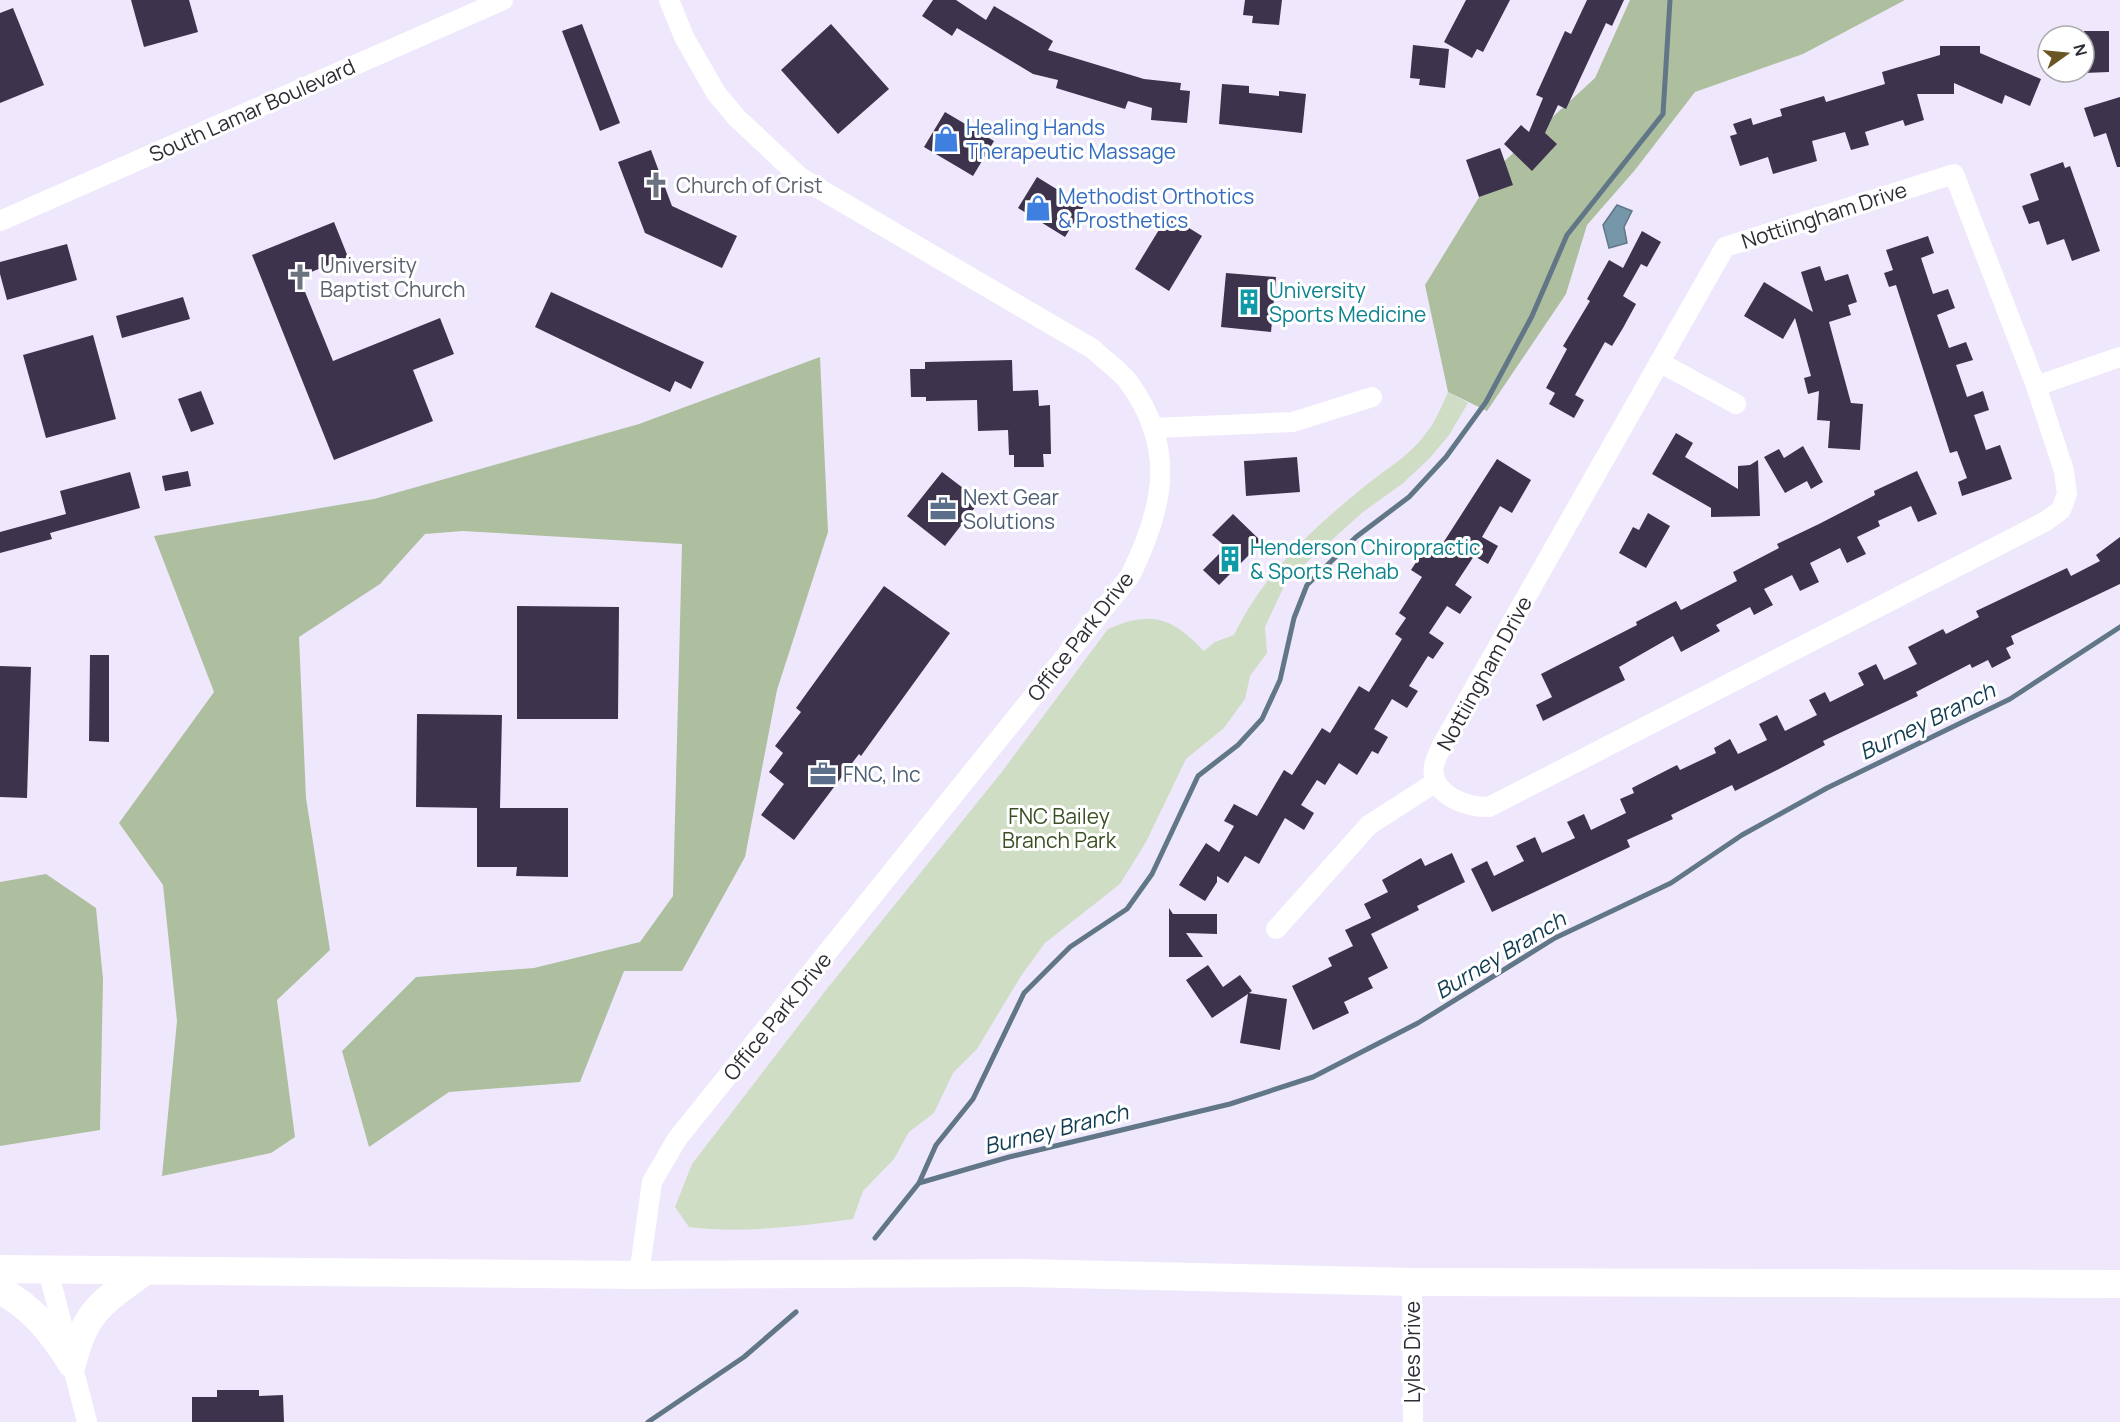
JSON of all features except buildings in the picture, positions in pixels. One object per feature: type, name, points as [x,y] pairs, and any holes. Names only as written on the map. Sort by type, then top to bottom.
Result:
[{"type":"highway","points":[[0,1269],[639,1275],[1021,1273],[1412,1282],[2120,1284]]},
{"type":"highway","points":[[72,1364],[78,1340],[89,1316],[145,1271]]},
{"type":"highway","points":[[0,1290],[30,1309],[49,1328],[72,1364]]},
{"type":"street","name":"South Lamar Boulevard","points":[[0,221],[503,0]]},
{"type":"street","name":"Office Park Drive","points":[[639,1275],[652,1182],[677,1139],[1130,576],[1149,536],[1160,495],[1160,462],[1153,428],[1129,383],[1093,349],[801,178],[737,118],[716,93],[684,37],[669,0]]},
{"type":"street","name":"Nottiingham Drive","points":[[1954,174],[2036,386],[2064,471],[2067,494],[2061,510],[2046,521],[1489,807],[1476,807],[1451,798],[1436,782],[1433,766],[1441,747],[1725,247],[1954,174]]},
{"type":"street","points":[[2036,386],[2120,357]]},
{"type":"street","points":[[1659,362],[1736,404]]},
{"type":"street","points":[[1153,428],[1293,422],[1372,397]]},
{"type":"street","points":[[1276,929],[1369,825],[1436,782]]},
{"type":"street","points":[[48,1270],[87,1422]]},
{"type":"street","name":"Lyles Drive","points":[[1412,1282],[1413,1422]]},
{"type":"green space","points":[[1630,0],[1905,0],[1803,54],[1695,92],[1635,170],[1587,225],[1566,294],[1487,411],[1448,392],[1425,285],[1497,168],[1595,78]]},
{"type":"green space","points":[[820,357],[828,532],[777,690],[745,857],[682,971],[624,971],[580,1082],[449,1092],[369,1147],[342,1051],[416,977],[534,968],[640,942],[673,896],[682,544],[463,531],[425,534],[380,584],[299,637],[306,798],[330,950],[277,1000],[295,1137],[271,1153],[162,1176],[177,1021],[163,885],[119,823],[214,692],[154,536],[374,499],[639,424]]},
{"type":"green space","name":"FNC Bailey Branch Park","points":[[1448,392],[1468,403],[1449,435],[1430,458],[1402,484],[1363,512],[1287,580],[1265,627],[1267,653],[1250,676],[1245,699],[1224,728],[1186,759],[1146,842],[1120,884],[1045,943],[1021,976],[977,1049],[953,1073],[934,1113],[909,1132],[894,1159],[863,1191],[853,1219],[750,1229],[689,1227],[675,1207],[692,1164],[826,990],[1001,773],[1108,629],[1137,620],[1160,620],[1182,631],[1204,651],[1215,642],[1234,635],[1260,591],[1291,553],[1326,519],[1421,440],[1439,413]]},
{"type":"green space","points":[[46,874],[96,908],[103,979],[100,1130],[0,1146],[0,882]]},
{"type":"water","points":[[1617,205],[1632,211],[1624,227],[1627,243],[1609,248],[1603,225]]},
{"type":"waterway","points":[[875,1238],[919,1183],[936,1145],[973,1099],[1024,993],[1070,947],[1127,909],[1152,874],[1198,776],[1238,745],[1262,719],[1280,680],[1294,618],[1307,585],[1356,537],[1409,497],[1446,457],[1486,402],[1532,316],[1567,235],[1663,114],[1670,0]]},
{"type":"waterway","name":"Burney Branch","points":[[919,1183],[1009,1157],[1230,1104],[1313,1077],[1418,1023],[1555,938],[1671,883],[1742,835],[1827,788],[2010,699],[2120,627]]},
{"type":"waterway","name":"Burney Branch","points":[[648,1422],[744,1357],[796,1312]]},
{"type":"place","name":"Healing Hands Therapeutic Massage","points":[[946,139]]},
{"type":"place","name":"Church of Crist","points":[[656,185]]},
{"type":"place","name":"Methodist Orthotics & Prosthetics","points":[[1038,208]]},
{"type":"place","name":"University Baptist Church","points":[[300,277]]},
{"type":"place","name":"University Sports Medicine","points":[[1249,302]]},
{"type":"place","name":"Next Gear Solutions","points":[[943,509]]},
{"type":"place","name":"Henderson Chiropractic & Sports Rehab","points":[[1230,559]]},
{"type":"place","name":"FNC, Inc","points":[[823,774]]}]
